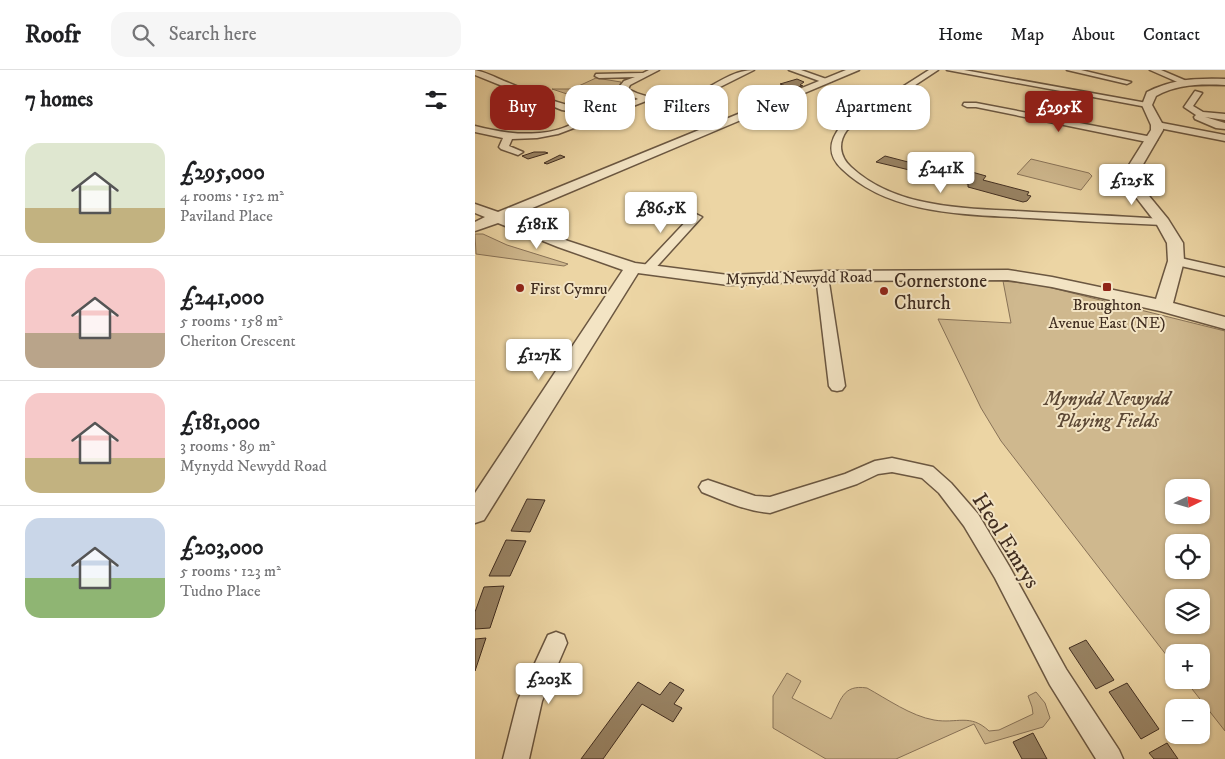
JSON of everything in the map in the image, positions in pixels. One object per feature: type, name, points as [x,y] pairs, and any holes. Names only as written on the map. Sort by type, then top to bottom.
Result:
[{"type":"street","points":[[717,85],[750,70]]},
{"type":"street","points":[[793,70],[828,81]]},
{"type":"street","points":[[475,227],[854,70]]},
{"type":"street","points":[[934,70],[844,128],[836,140],[836,153],[844,164],[866,183],[885,192],[924,204],[958,210],[1163,222]]},
{"type":"street","points":[[951,70],[981,73],[1147,105]]},
{"type":"street","points":[[1071,70],[1127,82]]},
{"type":"street","points":[[1097,76],[1107,70]]},
{"type":"street","points":[[1154,70],[1185,82]]},
{"type":"street","points":[[475,72],[565,108]]},
{"type":"street","points":[[645,97],[628,93],[624,90],[624,86],[651,72]]},
{"type":"street","points":[[604,77],[651,72]]},
{"type":"street","points":[[1163,306],[1175,261],[1175,243],[1163,222],[1139,192],[1131,173],[1157,130],[1157,125],[1147,105],[1151,94],[1164,86],[1185,82],[1225,82]]},
{"type":"street","points":[[1184,95],[1197,95],[1188,108],[1201,114],[1225,117]]},
{"type":"street","points":[[971,104],[1152,140]]},
{"type":"street","points":[[1201,114],[1198,116],[1222,126],[1212,135]]},
{"type":"street","points":[[1157,125],[1225,138]]},
{"type":"street","points":[[475,129],[484,134],[501,137],[564,131],[576,137]]},
{"type":"street","points":[[508,136],[504,147],[518,152]]},
{"type":"street","name":"Mynydd Newydd Road","points":[[475,208],[563,244],[640,269],[728,280],[822,276],[1008,275],[1052,282],[1163,306],[1225,323]]},
{"type":"street","points":[[475,513],[640,269],[696,217]]},
{"type":"street","points":[[1175,261],[1225,272]]},
{"type":"street","points":[[822,276],[837,386]]},
{"type":"street","name":"Heol Emrys","points":[[708,487],[738,500],[770,505],[851,479],[875,468],[892,465],[927,472],[945,488],[971,520],[1002,572],[1058,677],[1110,759]]},
{"type":"street","points":[[516,759],[530,700],[556,643]]},
{"type":"green space","points":[[596,78],[621,82],[620,85],[581,85]]},
{"type":"green space","points":[[565,89],[565,93],[555,90]]},
{"type":"green space","points":[[1031,159],[1089,173],[1092,176],[1081,190],[1017,174]]},
{"type":"green space","points":[[475,234],[483,234],[507,245],[568,264],[564,266],[476,254]]},
{"type":"green space","name":"Mynydd Newydd Playing Fields","points":[[1003,281],[1040,285],[1225,331],[1225,731],[1210,712],[1210,699],[1200,699],[1192,689],[1210,689],[1210,644],[1165,644],[1165,653],[1001,441],[981,408],[938,319],[1011,323]]},
{"type":"green space","points":[[787,673],[801,681],[792,698],[831,719],[843,695],[847,691],[859,687],[867,688],[899,707],[925,718],[942,721],[963,720],[976,722],[989,731],[999,730],[1033,714],[1028,696],[1036,692],[1045,703],[1050,718],[1043,727],[985,744],[974,724],[896,759],[826,759],[773,728],[773,696]]},
{"type":"building","points":[[797,79],[804,82],[800,85],[780,84]]},
{"type":"building","points":[[534,152],[548,153],[528,159],[522,156]]},
{"type":"building","points":[[560,155],[565,157],[547,164],[544,163]]},
{"type":"building","points":[[885,156],[935,169],[941,164],[967,168],[965,170],[986,176],[983,180],[1029,192],[1027,195],[1031,196],[1027,201],[1023,202],[968,187],[968,184],[876,162]]},
{"type":"building","points":[[527,499],[545,500],[530,532],[511,531]]},
{"type":"building","points":[[506,540],[526,541],[510,576],[489,576]]},
{"type":"building","points":[[504,586],[490,628],[475,629],[475,612],[484,587]]},
{"type":"building","points":[[486,638],[475,671],[475,639]]},
{"type":"building","points":[[1086,640],[1114,680],[1096,689],[1069,648]]},
{"type":"building","points":[[638,682],[660,695],[670,682],[684,690],[674,704],[682,708],[673,722],[642,704],[603,759],[581,759]]},
{"type":"building","points":[[1127,683],[1159,729],[1141,739],[1109,692]]},
{"type":"building","points":[[1033,733],[1047,759],[1022,759],[1013,742]]},
{"type":"building","points":[[1168,744],[1178,759],[1154,759],[1149,753]]},
{"type":"place","name":"Broughton Avenue East (NE)","points":[[1107,287]]},
{"type":"place","name":"First Cymru","points":[[520,288]]},
{"type":"place","name":"Cornerstone Church","points":[[884,291]]}]
